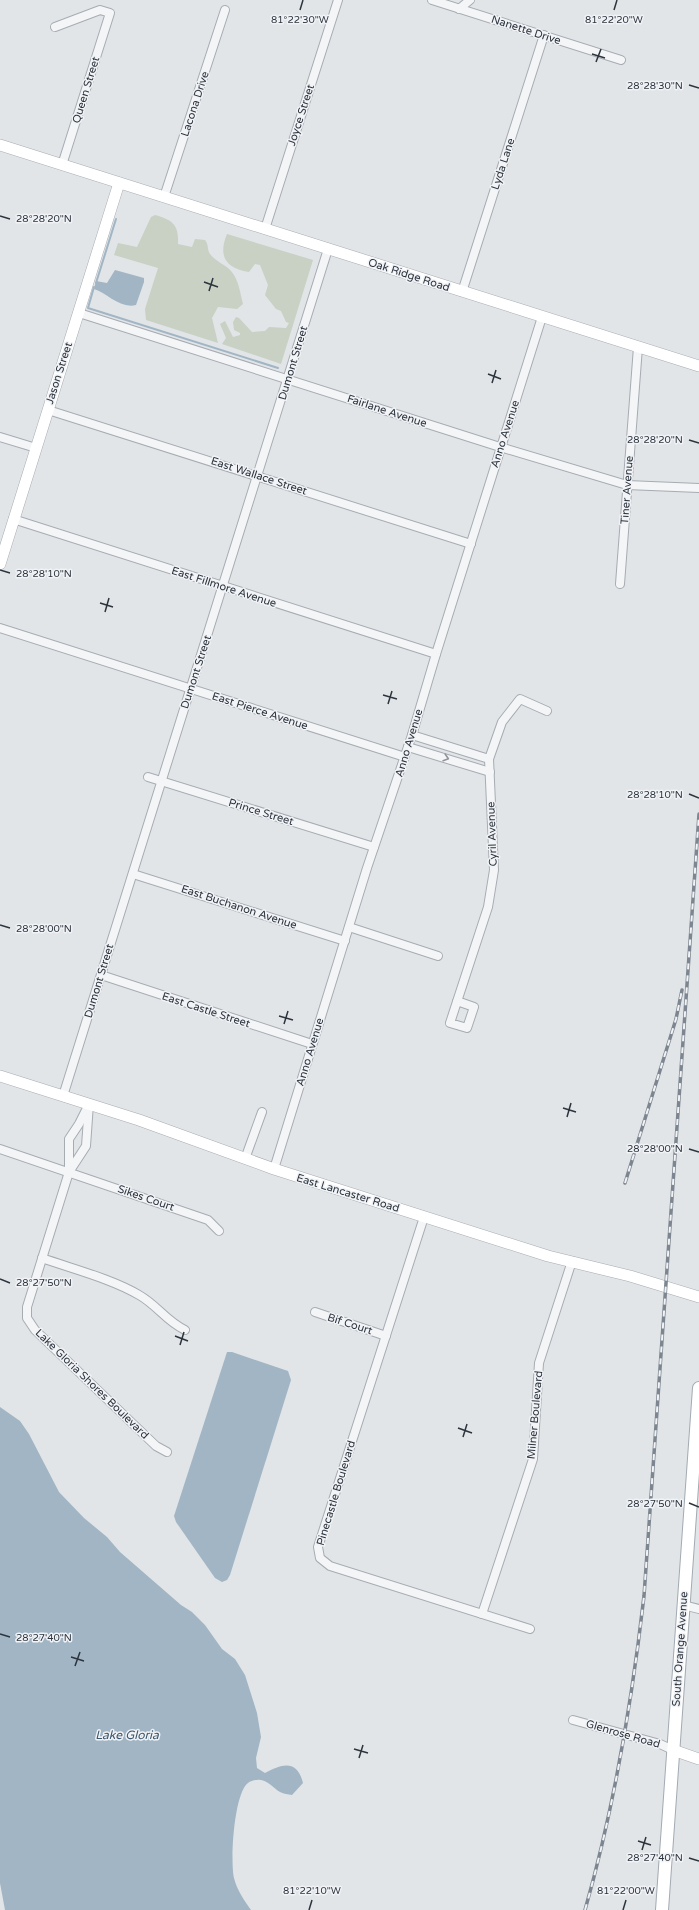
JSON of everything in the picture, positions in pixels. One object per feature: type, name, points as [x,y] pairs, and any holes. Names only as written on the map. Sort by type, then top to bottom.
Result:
[{"type":"main road","name":"South Orange Avenue","points":[[662,1910],[699,1388]]},
{"type":"street","name":"Joyce Street","points":[[265,229],[338,0]]},
{"type":"street","name":"Nanette Drive","points":[[432,0],[621,60]]},
{"type":"street","points":[[459,9],[470,0]]},
{"type":"street","name":"Queen Street","points":[[55,27],[100,10],[110,14],[62,165]]},
{"type":"street","name":"Lacona Drive","points":[[164,198],[225,10]]},
{"type":"street","name":"Lyda Lane","points":[[462,292],[544,35]]},
{"type":"street","name":"Oak Ridge Road","points":[[0,146],[699,366]]},
{"type":"street","name":"Jason Street","points":[[1,557],[119,183]]},
{"type":"street","name":"Dumont Street","points":[[63,1096],[328,249]]},
{"type":"street","name":"Fairlane Avenue","points":[[79,313],[500,447],[627,485],[699,488]]},
{"type":"street","name":"Anno Avenue","points":[[274,1170],[312,1044],[374,847],[412,735],[500,447],[542,317]]},
{"type":"street","name":"Tiner Avenue","points":[[620,584],[638,347]]},
{"type":"street","name":"East Wallace Street","points":[[48,410],[258,475],[470,544]]},
{"type":"street","points":[[0,437],[36,448]]},
{"type":"street","name":"East Fillmore Avenue","points":[[14,519],[436,654]]},
{"type":"street","name":"East Pierce Avenue","points":[[0,628],[405,757]]},
{"type":"street","name":"Cyril Avenue","points":[[457,1002],[488,907],[494,870],[489,759],[502,722],[520,699],[547,711]]},
{"type":"street","points":[[412,735],[489,759]]},
{"type":"street","points":[[424,752],[426,739]]},
{"type":"street","points":[[408,747],[490,772]]},
{"type":"street","name":"Prince Street","points":[[148,777],[374,847]]},
{"type":"street","name":"East Buchanon Avenue","points":[[133,874],[345,941]]},
{"type":"street","points":[[349,927],[438,956]]},
{"type":"street","name":"East Castle Street","points":[[100,975],[312,1044]]},
{"type":"street","name":"East Lancaster Road","points":[[0,1076],[158,1126],[274,1170],[548,1256],[630,1276],[699,1297]]},
{"type":"street","name":"Lake Gloria Shores Boulevard","points":[[69,1172],[68,1149],[70,1136],[79,1124],[89,1104]]},
{"type":"street","name":"Lake Gloria Shores Boulevard","points":[[89,1104],[87,1143],[69,1172],[27,1307],[27,1318],[30,1324],[156,1446],[167,1452]]},
{"type":"street","points":[[245,1159],[262,1112]]},
{"type":"street","name":"Sikes Court","points":[[0,1149],[208,1220],[219,1231]]},
{"type":"street","points":[[68,1149],[82,1153]]},
{"type":"street","name":"Pinecastle Boulevard","points":[[424,1217],[318,1546],[320,1558],[330,1566],[530,1629]]},
{"type":"street","points":[[42,1258],[133,1291],[150,1303],[172,1324],[185,1330]]},
{"type":"street","name":"Milner Boulevard","points":[[482,1614],[533,1459],[539,1363],[572,1261]]},
{"type":"street","name":"Bif Court","points":[[315,1312],[386,1336]]},
{"type":"street","points":[[683,1605],[699,1609]]},
{"type":"street","name":"Glenrose Road","points":[[573,1720],[660,1744],[673,1750]]},
{"type":"street","points":[[673,1750],[699,1759]]},
{"type":"green space","points":[[155,215],[174,224],[177,232],[178,244],[192,247],[195,239],[205,240],[210,254],[229,269],[236,278],[243,304],[237,309],[218,307],[212,318],[218,343],[146,320],[145,309],[158,268],[114,255],[118,243],[137,247],[151,217]]},
{"type":"green space","points":[[227,234],[313,260],[281,364],[222,344],[226,338],[220,324],[225,321],[233,337],[240,335],[240,333],[234,330],[233,322],[236,317],[239,318],[252,332],[265,331],[269,327],[286,328],[289,323],[286,322],[281,311],[276,309],[265,295],[268,285],[260,265],[255,264],[249,272],[234,267],[226,260],[223,249]]},
{"type":"water","points":[[115,270],[144,278],[136,305],[130,306],[119,303],[94,289],[96,281],[107,283]]},
{"type":"water","points":[[227,1352],[232,1352],[288,1371],[291,1380],[230,1575],[227,1580],[222,1582],[215,1578],[176,1522],[174,1516]]},
{"type":"water","name":"Lake Gloria","points":[[0,1407],[20,1421],[29,1434],[59,1492],[84,1518],[107,1537],[120,1552],[181,1605],[192,1612],[205,1625],[222,1649],[235,1659],[245,1675],[257,1713],[261,1737],[256,1758],[257,1768],[265,1773],[277,1767],[288,1766],[297,1770],[300,1775],[303,1783],[292,1795],[280,1792],[263,1780],[256,1780],[248,1783],[243,1789],[239,1800],[234,1828],[233,1869],[237,1887],[251,1910],[5,1910],[0,1883]]},
{"type":"waterway","points":[[96,283],[116,219]]},
{"type":"waterway","points":[[94,287],[88,308],[278,368]]},
{"type":"railway","points":[[585,1910],[605,1833],[621,1754],[634,1675],[644,1596],[699,814]]},
{"type":"railway","points":[[625,1183],[676,1019],[682,990]]}]
